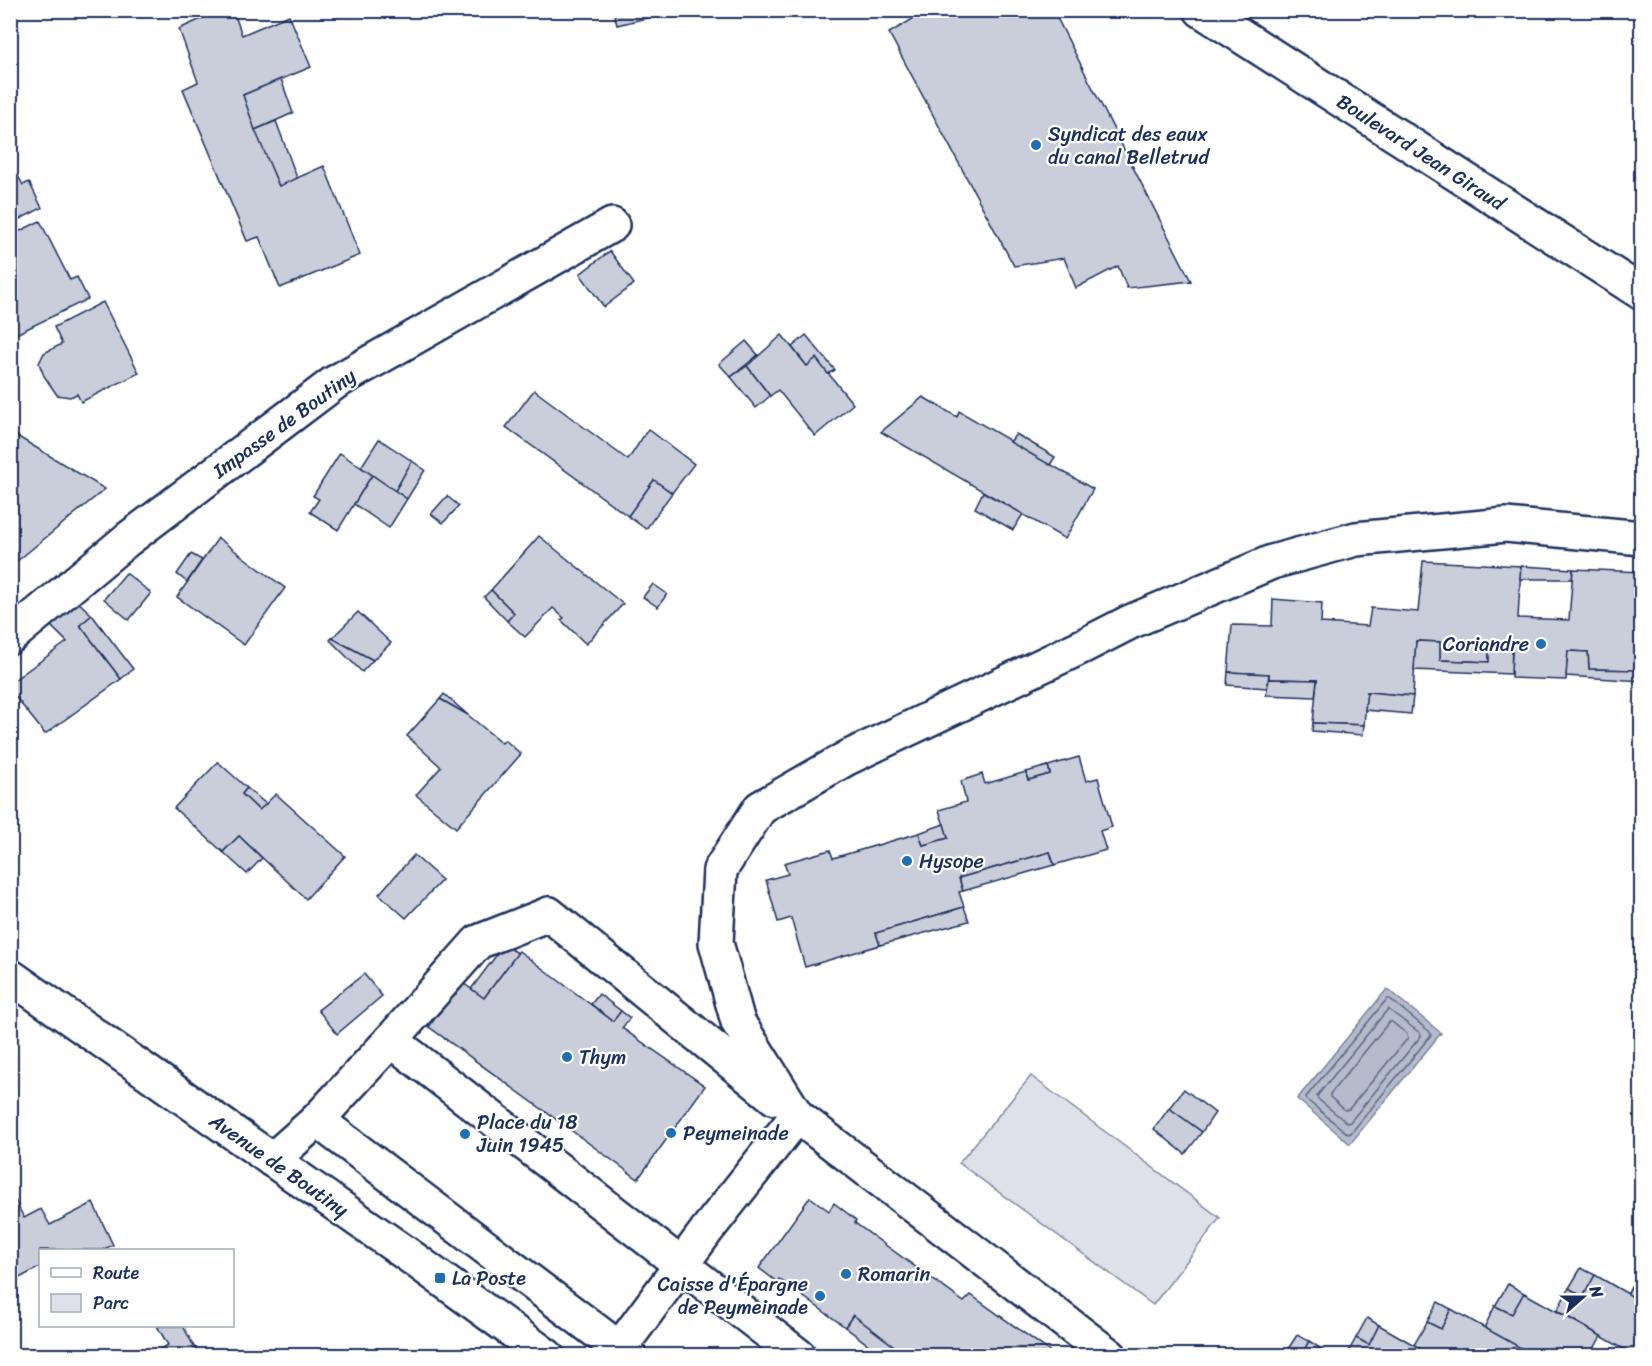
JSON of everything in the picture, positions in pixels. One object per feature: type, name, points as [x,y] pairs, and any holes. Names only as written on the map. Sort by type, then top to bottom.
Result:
[{"type":"street","name":"Boulevard Jean Giraud","points":[[1202,10],[1641,293]]},
{"type":"street","name":"Impasse de Boutiny","points":[[10,637],[128,539],[334,383],[612,225]]},
{"type":"street","points":[[797,1116],[738,1022],[716,943],[720,870],[760,808],[847,758],[1130,622],[1272,562],[1356,539],[1506,525],[1641,538]]},
{"type":"street","points":[[272,1160],[317,1120],[478,942],[549,914],[797,1116],[1110,1356]]},
{"type":"street","name":"Avenue de Boutiny","points":[[10,976],[547,1356]]},
{"type":"street","points":[[391,1040],[799,1356]]},
{"type":"street","points":[[317,1120],[621,1353],[681,1264],[797,1116]]},
{"type":"green space","points":[[1031,1076],[1220,1218],[1153,1305],[959,1163]]},
{"type":"water","points":[[1387,989],[1441,1033],[1350,1144],[1297,1099]]},
{"type":"building","points":[[221,10],[233,10],[242,35],[289,15],[311,67],[243,95],[279,186],[324,166],[360,255],[280,288],[259,237],[247,241],[183,89],[198,82],[179,29]]},
{"type":"building","points":[[613,10],[680,10],[617,25]]},
{"type":"building","name":"Syndicat des eaux du canal Belletrud","points":[[928,10],[1053,10],[1191,281],[1127,288],[1118,266],[1076,288],[1064,258],[1014,266],[889,33]]},
{"type":"building","points":[[281,79],[293,113],[255,130],[243,95]]},
{"type":"building","points":[[276,121],[297,178],[279,186],[255,130]]},
{"type":"building","points":[[10,161],[23,185],[29,182],[42,208],[10,224]]},
{"type":"building","points":[[40,221],[70,280],[77,277],[88,299],[10,337],[10,296],[14,294],[10,288],[10,236]]},
{"type":"building","points":[[610,251],[634,284],[604,307],[580,274]]},
{"type":"building","points":[[103,302],[139,373],[81,402],[77,394],[70,397],[57,395],[44,376],[39,363],[44,353],[62,344],[54,327]]},
{"type":"building","points":[[782,335],[807,366],[816,358],[853,404],[815,436],[778,390],[770,396],[747,366]]},
{"type":"building","points":[[806,335],[835,370],[828,374],[816,358],[807,366],[792,347]]},
{"type":"building","points":[[746,341],[758,355],[731,377],[719,364]]},
{"type":"building","points":[[747,366],[770,396],[756,408],[731,377]]},
{"type":"building","points":[[534,390],[628,460],[648,429],[694,464],[672,493],[654,480],[628,516],[506,427]]},
{"type":"building","points":[[923,397],[957,417],[959,411],[1093,489],[1065,539],[881,432]]},
{"type":"building","points":[[10,432],[105,489],[10,567]]},
{"type":"building","points":[[1016,434],[1055,457],[1050,465],[1010,442]]},
{"type":"building","points":[[379,439],[412,461],[395,491],[361,467]]},
{"type":"building","points":[[340,453],[372,475],[338,530],[310,512],[319,499],[313,496]]},
{"type":"building","points":[[412,461],[425,470],[407,499],[395,491]]},
{"type":"building","points":[[372,475],[407,499],[389,528],[354,504]]},
{"type":"building","points":[[654,480],[672,493],[646,529],[628,516]]},
{"type":"building","points":[[983,492],[1023,514],[1013,530],[975,508]]},
{"type":"building","points":[[447,496],[459,506],[443,523],[431,514]]},
{"type":"building","points":[[539,536],[623,604],[586,644],[561,620],[564,618],[553,608],[525,637],[507,621],[514,613],[491,590]]},
{"type":"building","points":[[218,538],[285,588],[244,645],[177,597]]},
{"type":"building","points":[[191,554],[202,560],[187,582],[177,574]]},
{"type":"building","name":"Coriandre","points":[[1423,561],[1521,566],[1518,618],[1569,620],[1573,569],[1642,572],[1642,653],[1639,653],[1638,670],[1589,669],[1588,652],[1568,651],[1566,680],[1511,678],[1512,647],[1489,645],[1489,662],[1440,660],[1440,642],[1416,641],[1413,696],[1367,692],[1364,725],[1313,723],[1317,680],[1269,679],[1269,674],[1228,672],[1232,625],[1272,626],[1273,599],[1322,603],[1321,623],[1368,626],[1371,608],[1418,612]]},
{"type":"building","points":[[1521,566],[1573,569],[1572,579],[1520,579]]},
{"type":"building","points":[[126,573],[151,593],[129,620],[104,599]]},
{"type":"building","points":[[653,584],[667,594],[658,607],[643,597]]},
{"type":"building","points":[[491,590],[514,613],[507,621],[484,597]]},
{"type":"building","points":[[70,594],[92,615],[80,625],[121,679],[45,734],[10,690],[10,683],[67,642],[43,618]]},
{"type":"building","points":[[358,612],[391,643],[373,660],[332,638]]},
{"type":"building","points":[[92,615],[133,669],[121,679],[80,625]]},
{"type":"building","points":[[332,638],[373,660],[362,672],[330,640]]},
{"type":"building","points":[[1416,641],[1440,642],[1440,660],[1489,662],[1489,645],[1512,647],[1511,674],[1414,670]]},
{"type":"building","points":[[1568,651],[1588,652],[1589,669],[1638,670],[1639,653],[1642,653],[1642,681],[1566,676]]},
{"type":"building","points":[[1228,672],[1269,674],[1267,688],[1227,685]]},
{"type":"building","points":[[1269,679],[1317,680],[1315,697],[1266,695]]},
{"type":"building","points":[[1367,692],[1413,696],[1411,714],[1365,710]]},
{"type":"building","points":[[444,694],[468,715],[440,699]]},
{"type":"building","points":[[440,699],[468,715],[502,743],[505,740],[521,754],[456,828],[416,795],[441,767],[407,736]]},
{"type":"building","points":[[1313,723],[1364,725],[1363,735],[1312,731]]},
{"type":"building","name":"Hysope","points":[[1079,757],[1086,781],[1098,778],[1112,827],[1100,831],[1106,850],[1054,865],[1050,852],[959,878],[963,891],[959,892],[964,907],[876,933],[880,945],[805,967],[791,918],[778,922],[766,880],[788,874],[784,863],[830,850],[833,858],[919,833],[923,845],[948,838],[939,810],[966,802],[961,781],[982,774],[985,784],[1026,772],[1028,780],[1050,774],[1048,766]]},
{"type":"building","points":[[218,762],[247,788],[242,794],[259,810],[276,794],[345,856],[306,899],[239,836],[223,852],[174,808]]},
{"type":"building","points":[[1048,766],[1050,774],[1028,780],[1026,772]]},
{"type":"building","points":[[247,788],[266,804],[259,810],[242,794]]},
{"type":"building","points":[[944,824],[948,838],[923,845],[919,833]]},
{"type":"building","points":[[239,836],[262,858],[247,874],[223,852]]},
{"type":"building","points":[[1050,852],[1054,865],[963,891],[959,878]]},
{"type":"building","points":[[414,855],[442,880],[406,918],[379,894]]},
{"type":"building","points":[[964,907],[969,921],[880,945],[876,933]]},
{"type":"building","points":[[504,945],[518,953],[484,998],[471,989]]},
{"type":"building","name":"Thym","points":[[519,951],[613,1021],[621,1011],[630,1018],[622,1028],[705,1086],[638,1179],[429,1027],[460,981],[484,998]]},
{"type":"building","points":[[364,974],[382,996],[337,1034],[318,1010]]},
{"type":"building","points":[[599,994],[621,1011],[613,1021],[591,1004]]},
{"type":"building","points":[[1184,1089],[1215,1113],[1202,1132],[1169,1108]]},
{"type":"building","points":[[1169,1108],[1202,1132],[1185,1154],[1154,1129]]},
{"type":"building","points":[[10,1190],[24,1218],[41,1209],[50,1225],[93,1203],[113,1245],[104,1249],[39,1249],[39,1268],[12,1282]]},
{"type":"building","name":"Romarin","points":[[810,1197],[829,1211],[834,1203],[856,1220],[855,1223],[964,1302],[971,1295],[1056,1356],[907,1356],[853,1315],[845,1327],[779,1279],[777,1282],[759,1268]]},
{"type":"building","points":[[1581,1268],[1595,1275],[1583,1297],[1569,1288]]},
{"type":"building","points":[[1640,1270],[1642,1271],[1642,1302],[1627,1295]]},
{"type":"building","points":[[1595,1275],[1642,1302],[1642,1356],[1636,1356],[1557,1311],[1569,1288],[1583,1297]]},
{"type":"building","points":[[1508,1284],[1524,1293],[1512,1314],[1495,1306]]},
{"type":"building","points":[[1524,1293],[1601,1336],[1590,1356],[1534,1356],[1484,1328],[1495,1306],[1512,1314]]},
{"type":"building","points":[[1438,1302],[1451,1309],[1441,1329],[1427,1322]]},
{"type":"building","points":[[1451,1309],[1530,1353],[1528,1356],[1434,1356],[1414,1345],[1427,1322],[1441,1329]]},
{"type":"building","points":[[853,1315],[907,1356],[883,1356],[845,1327]]},
{"type":"building","points":[[1367,1318],[1379,1325],[1369,1345],[1356,1338]]},
{"type":"building","points":[[1379,1325],[1434,1356],[1346,1356],[1356,1338],[1369,1345]]},
{"type":"building","points":[[158,1327],[184,1327],[199,1356],[147,1356],[168,1345]]},
{"type":"building","points":[[1297,1335],[1309,1341],[1301,1356],[1284,1355]]},
{"type":"building","points":[[1309,1341],[1332,1356],[1301,1356]]},
{"type":"place","name":"Syndicat des eaux du canal Belletrud","points":[[1036,145]]},
{"type":"place","name":"Coriandre","points":[[1541,644]]},
{"type":"place","name":"Hysope","points":[[907,861]]},
{"type":"place","name":"Thym","points":[[567,1057]]},
{"type":"place","name":"Peymeinade","points":[[671,1133]]},
{"type":"place","name":"Place du 18 Juin 1945","points":[[465,1134]]},
{"type":"place","name":"Romarin","points":[[846,1274]]},
{"type":"place","name":"La Poste","points":[[440,1278]]},
{"type":"place","name":"Caisse d'Épargne de Peymeinade","points":[[820,1296]]}]
